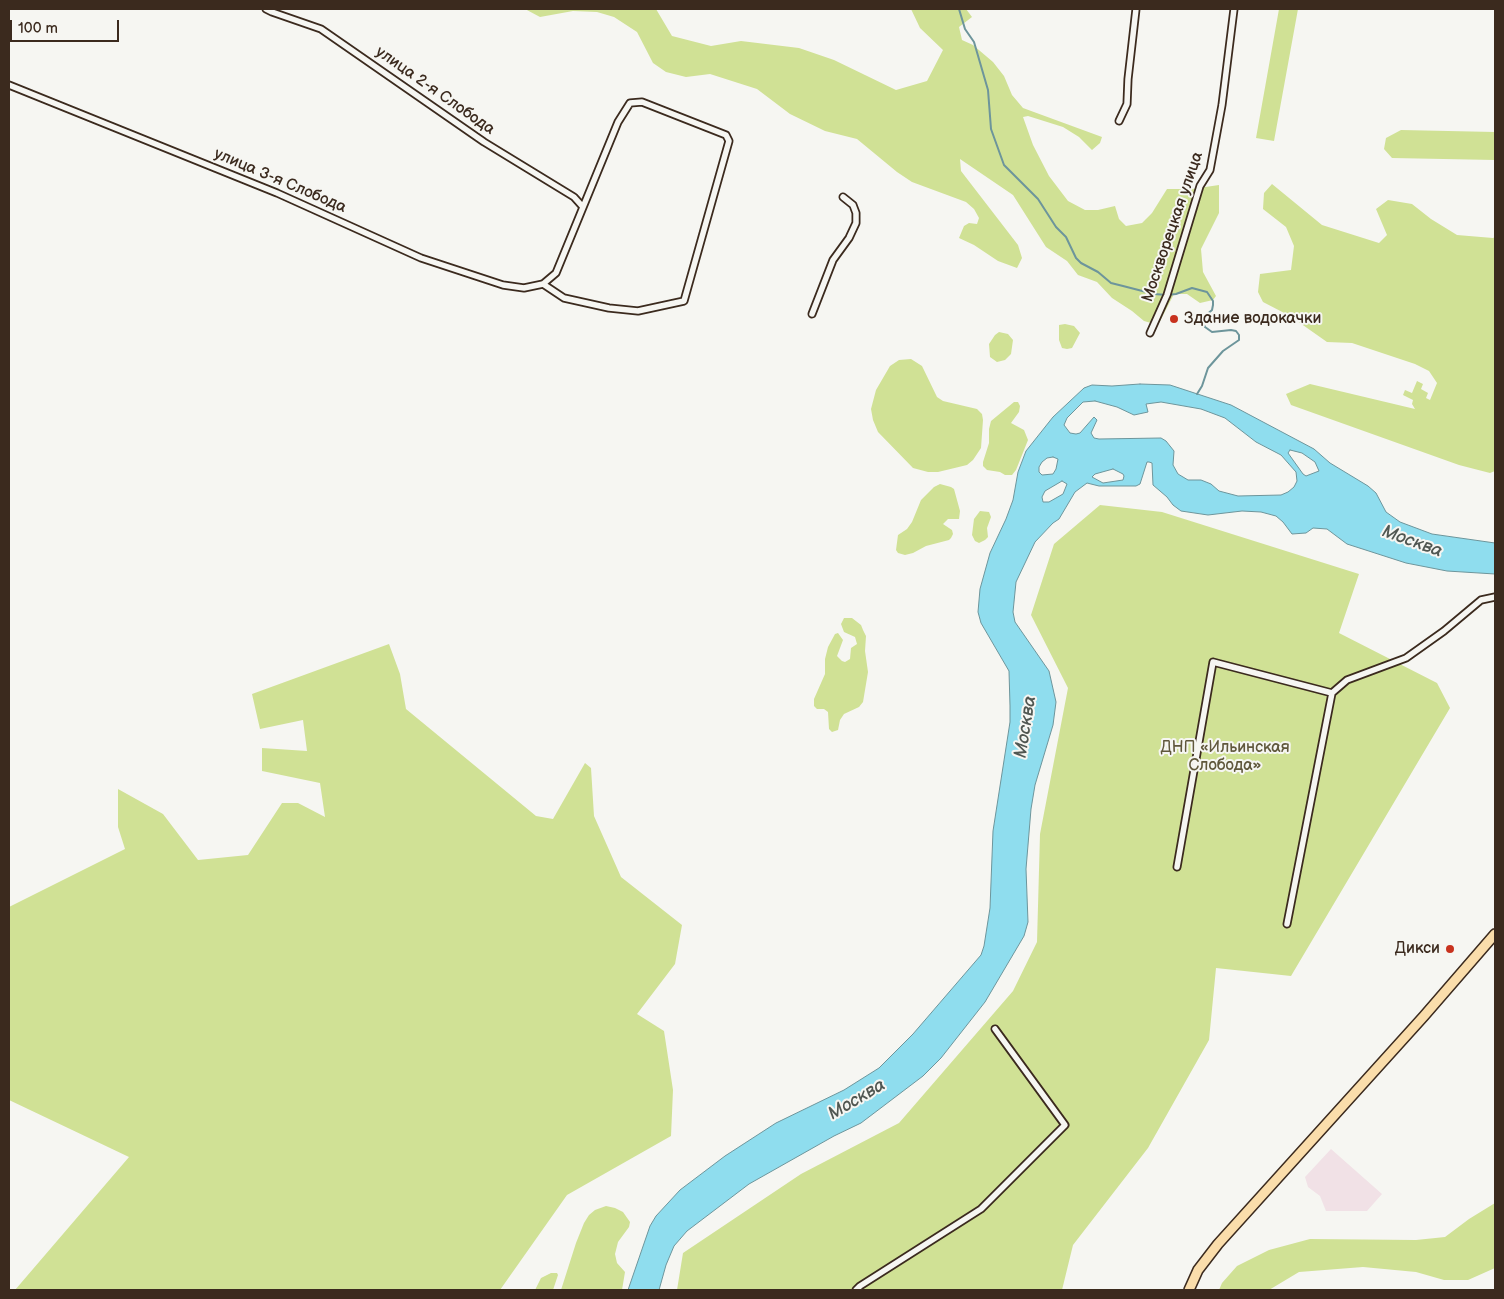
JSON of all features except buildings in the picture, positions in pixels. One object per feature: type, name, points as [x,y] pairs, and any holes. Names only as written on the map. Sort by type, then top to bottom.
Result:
[{"type":"main road","points":[[1189,1290],[1198,1270],[1218,1244],[1424,1016],[1495,934]]},
{"type":"street","name":"улица 2-я Слобода","points":[[266,9],[321,30],[484,142],[574,197],[583,207]]},
{"type":"street","points":[[1119,121],[1127,104],[1136,9]]},
{"type":"street","name":"Москворецкая улица","points":[[1150,333],[1167,295],[1200,186],[1210,170],[1222,105],[1234,9]]},
{"type":"street","name":"улица 3-я Слобода","points":[[9,85],[277,193],[421,258],[503,285],[524,288],[543,284]]},
{"type":"street","points":[[642,102],[726,135],[730,141],[684,301],[638,311],[608,308],[564,298],[543,284],[556,272],[583,207],[618,122],[630,103],[642,102]]},
{"type":"street","points":[[812,314],[833,260],[849,238],[856,224],[856,213],[853,205],[843,196]]},
{"type":"street","points":[[1287,924],[1332,693],[1346,680],[1406,658],[1444,631],[1481,600],[1495,597]]},
{"type":"street","points":[[1177,867],[1213,662],[1332,693]]},
{"type":"street","points":[[856,1290],[981,1209],[1065,1125],[995,1029]]},
{"type":"shaded area","points":[[1331,1149],[1382,1194],[1367,1211],[1326,1211],[1320,1196],[1308,1187],[1305,1177]]},
{"type":"green space","points":[[525,9],[656,9],[672,36],[711,46],[741,41],[799,48],[834,60],[896,90],[927,81],[943,50],[920,28],[911,9],[966,9],[972,17],[959,27],[962,40],[973,45],[993,62],[1004,76],[1012,95],[1023,108],[1102,137],[1100,143],[1092,150],[1079,137],[1063,127],[1028,116],[1023,117],[1033,145],[1049,176],[1068,201],[1085,210],[1098,210],[1115,206],[1119,219],[1126,226],[1142,223],[1152,213],[1167,189],[1192,189],[1219,185],[1219,213],[1201,249],[1203,272],[1216,296],[1213,300],[1200,303],[1187,294],[1174,294],[1158,325],[1144,321],[1112,298],[1097,282],[1078,275],[1067,261],[1046,247],[1013,195],[960,159],[961,171],[1018,245],[1022,258],[1017,268],[998,261],[974,245],[959,238],[964,226],[969,223],[977,224],[979,218],[974,209],[966,202],[912,182],[857,139],[825,131],[790,114],[757,89],[710,74],[686,77],[666,72],[653,63],[637,32],[614,17],[597,12],[573,11],[540,17]]},
{"type":"green space","points":[[1279,9],[1298,9],[1274,141],[1256,138]]},
{"type":"green space","points":[[1401,130],[1495,132],[1495,160],[1392,158],[1384,149],[1386,138]]},
{"type":"green space","points":[[1272,184],[1322,225],[1379,243],[1387,235],[1376,209],[1388,200],[1412,204],[1431,219],[1457,235],[1495,237],[1495,471],[1490,473],[1459,465],[1291,405],[1286,394],[1310,384],[1415,409],[1412,404],[1413,400],[1403,395],[1405,390],[1412,393],[1417,381],[1423,384],[1421,389],[1428,393],[1426,398],[1430,400],[1437,383],[1429,371],[1415,364],[1352,343],[1327,342],[1290,316],[1263,302],[1258,292],[1260,274],[1291,270],[1294,246],[1286,227],[1263,209],[1264,193]]},
{"type":"green space","points":[[1059,325],[1074,326],[1080,333],[1072,348],[1067,349],[1062,348],[1059,340]]},
{"type":"green space","points":[[999,332],[1008,334],[1013,340],[1011,354],[1005,360],[997,362],[990,357],[989,344]]},
{"type":"green space","points":[[911,359],[922,366],[937,397],[943,401],[977,409],[982,414],[981,448],[967,465],[938,472],[928,472],[913,468],[878,432],[871,409],[876,390],[890,366],[899,360]]},
{"type":"green space","points":[[1014,402],[1018,402],[1020,406],[1019,412],[1011,423],[1024,430],[1028,440],[1016,470],[1012,475],[1005,475],[1000,472],[987,470],[983,466],[983,462],[989,443],[991,421]]},
{"type":"green space","points":[[940,484],[954,489],[960,511],[959,519],[948,519],[943,524],[952,530],[951,538],[926,546],[913,553],[905,555],[898,553],[896,550],[898,535],[907,529],[912,522],[921,500],[934,487]]},
{"type":"green space","name":"ДНП «Ильинская Слобода»","points":[[1100,505],[1162,512],[1359,574],[1339,633],[1437,683],[1450,708],[1291,976],[1216,968],[1209,1040],[1148,1148],[1073,1245],[1062,1290],[677,1290],[683,1253],[801,1174],[899,1123],[1013,991],[1037,942],[1040,834],[1068,688],[1031,615],[1054,544]]},
{"type":"green space","points":[[980,511],[989,512],[991,517],[987,528],[988,537],[979,543],[975,541],[972,535],[974,519]]},
{"type":"green space","points":[[844,618],[852,618],[861,625],[866,636],[865,651],[868,672],[863,702],[859,707],[844,714],[840,720],[838,730],[832,732],[829,729],[828,712],[824,709],[817,709],[814,706],[814,699],[825,674],[825,659],[828,647],[835,634],[838,633],[843,640],[837,656],[842,661],[845,662],[850,659],[851,648],[857,644],[855,637],[844,632],[841,624]]},
{"type":"green space","points":[[389,644],[400,674],[406,709],[536,816],[553,819],[585,763],[591,768],[594,816],[621,877],[682,925],[675,964],[637,1014],[664,1031],[673,1090],[671,1136],[567,1195],[500,1290],[15,1290],[129,1157],[9,1100],[9,907],[125,849],[118,827],[118,789],[163,814],[198,860],[248,855],[282,803],[298,803],[325,817],[320,783],[262,771],[262,748],[307,751],[303,720],[260,729],[252,694]]},
{"type":"green space","points":[[1495,1203],[1495,1268],[1468,1280],[1444,1280],[1416,1272],[1363,1267],[1299,1272],[1269,1290],[1219,1290],[1222,1283],[1237,1266],[1269,1250],[1310,1239],[1416,1240],[1445,1237]]},
{"type":"green space","points":[[606,1206],[623,1212],[630,1222],[629,1227],[618,1242],[615,1254],[617,1263],[625,1272],[622,1290],[561,1290],[584,1223],[595,1210]]},
{"type":"green space","points":[[551,1273],[557,1273],[558,1275],[553,1290],[535,1290],[541,1278]]},
{"type":"water","name":"Москва","points":[[1140,384],[1170,385],[1231,405],[1314,449],[1330,463],[1368,486],[1376,493],[1386,512],[1400,522],[1432,534],[1495,543],[1495,574],[1447,571],[1406,563],[1347,544],[1327,529],[1313,528],[1306,533],[1292,534],[1276,516],[1261,512],[1242,511],[1208,515],[1181,511],[1153,485],[1152,463],[1149,462],[1147,462],[1140,484],[1136,486],[1099,486],[1087,483],[1075,492],[1059,519],[1035,542],[1016,582],[1013,612],[1015,622],[1049,671],[1056,702],[1053,725],[1035,785],[1031,809],[1026,869],[1028,922],[1024,936],[985,1002],[941,1058],[923,1076],[861,1123],[749,1184],[687,1231],[674,1246],[659,1290],[628,1290],[650,1226],[656,1216],[680,1190],[725,1156],[776,1123],[844,1090],[879,1068],[913,1034],[981,955],[990,908],[993,831],[1010,722],[1010,706],[1009,671],[981,623],[978,612],[980,589],[990,553],[1013,500],[1018,472],[1026,451],[1053,417],[1084,388],[1092,385]],"holes":[[[1095,401],[1117,407],[1134,415],[1148,412],[1146,404],[1161,402],[1201,409],[1225,418],[1256,442],[1281,455],[1296,472],[1297,481],[1294,487],[1281,495],[1238,496],[1219,491],[1211,484],[1201,480],[1188,480],[1178,474],[1173,465],[1174,451],[1161,438],[1094,438],[1091,433],[1097,420],[1094,417],[1080,433],[1070,433],[1064,425],[1067,418],[1083,402]],[[1290,450],[1302,453],[1315,462],[1319,471],[1306,476],[1288,453]],[[1053,457],[1058,459],[1056,469],[1053,474],[1042,475],[1039,472],[1039,467],[1047,458]],[[1113,469],[1124,476],[1123,480],[1103,483],[1092,477],[1095,474]],[[1062,481],[1067,484],[1063,494],[1049,502],[1043,502],[1042,497],[1045,491]]]},
{"type":"waterway","points":[[959,9],[965,29],[974,42],[988,90],[991,129],[1004,165],[1038,199],[1056,227],[1066,237],[1076,258],[1111,283],[1154,294],[1176,294],[1192,288],[1207,292],[1213,301],[1213,305],[1212,310],[1204,317],[1203,323],[1205,327],[1212,332],[1231,330],[1236,331],[1239,335],[1239,340],[1223,351],[1208,368],[1197,394]]},
{"type":"place","name":"Здание водокачки","points":[[1174,319]]},
{"type":"place","name":"Дикси","points":[[1450,949]]}]
